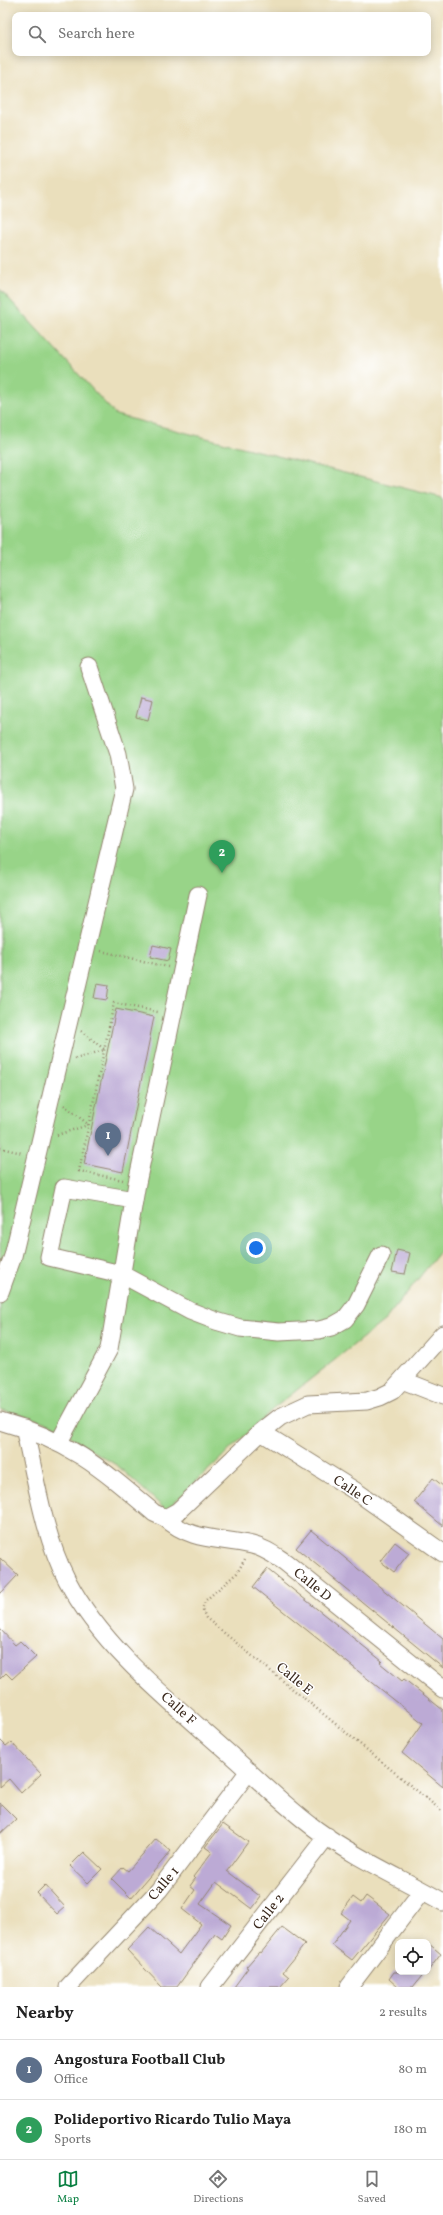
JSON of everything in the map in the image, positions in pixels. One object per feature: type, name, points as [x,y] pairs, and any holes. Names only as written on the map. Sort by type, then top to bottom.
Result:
[{"type":"street","points":[[0,1292],[13,1256],[124,789],[118,754],[89,667]]},
{"type":"street","points":[[59,1442],[109,1349],[137,1183],[198,895]]},
{"type":"street","points":[[134,1200],[64,1188],[49,1257],[122,1274],[190,1311],[216,1321],[240,1328],[279,1332],[304,1332],[331,1327],[345,1319],[356,1305],[381,1255]]},
{"type":"street","points":[[159,1515],[178,1511],[261,1432],[280,1417],[295,1409],[308,1404],[368,1401],[392,1391],[443,1334]]},
{"type":"street","points":[[402,1380],[443,1396]]},
{"type":"street","name":"Calle D","points":[[0,1421],[24,1428],[59,1442],[88,1459],[179,1529],[199,1537],[251,1545],[268,1550],[443,1689]]},
{"type":"street","name":"Calle F","points":[[24,1428],[51,1541],[67,1580],[88,1613],[110,1640],[157,1688],[249,1771],[327,1836],[355,1855],[443,1902]]},
{"type":"street","name":"Calle C","points":[[261,1432],[335,1477],[443,1553]]},
{"type":"street","name":"Calle 1","points":[[68,1987],[159,1890],[249,1771]]},
{"type":"street","name":"Calle 2","points":[[210,1987],[327,1836]]},
{"type":"street","points":[[349,1987],[422,1891]]},
{"type":"path","points":[[86,948],[182,970]]},
{"type":"path","points":[[137,1183],[79,1171],[104,1049],[114,1003],[172,1015]]},
{"type":"path","points":[[76,1027],[104,1049]]},
{"type":"path","points":[[74,1060],[104,1049]]},
{"type":"path","points":[[63,1104],[89,1125]]},
{"type":"path","points":[[54,1136],[89,1125]]},
{"type":"path","points":[[0,1148],[36,1157]]},
{"type":"path","name":"Calle E","points":[[251,1545],[237,1573],[204,1604],[202,1609],[206,1618],[443,1812]]},
{"type":"green space","points":[[0,289],[116,415],[443,498],[443,1248],[385,1320],[273,1409],[166,1510],[118,1466],[76,1441],[61,1429],[41,1421],[0,1409]]},
{"type":"building","points":[[141,697],[153,700],[148,720],[136,717]]},
{"type":"building","points":[[153,945],[171,949],[168,961],[150,957]]},
{"type":"building","points":[[97,983],[109,985],[107,1000],[94,998]]},
{"type":"building","points":[[116,1009],[154,1017],[123,1172],[84,1164]]},
{"type":"building","points":[[397,1250],[410,1253],[405,1274],[392,1272]]},
{"type":"building","points":[[433,1478],[443,1486],[443,1526],[414,1502]]},
{"type":"building","points":[[311,1530],[443,1639],[443,1668],[296,1548]]},
{"type":"building","points":[[395,1542],[409,1553],[394,1572],[380,1561]]},
{"type":"building","points":[[0,1558],[18,1575],[0,1594]]},
{"type":"building","points":[[267,1569],[382,1661],[380,1663],[402,1681],[404,1679],[443,1710],[443,1787],[402,1753],[423,1723],[253,1587]]},
{"type":"building","points":[[0,1629],[15,1645],[20,1641],[36,1657],[12,1679],[6,1673],[0,1679]]},
{"type":"building","points":[[0,1740],[6,1746],[11,1742],[41,1774],[21,1793],[9,1779],[0,1787]]},
{"type":"building","points":[[0,1803],[16,1819],[0,1834]]},
{"type":"building","points":[[223,1824],[248,1842],[227,1871],[261,1897],[252,1909],[216,1882],[200,1904],[231,1925],[222,1939],[215,1934],[177,1987],[162,1987],[127,1950],[149,1927],[179,1954],[201,1924],[182,1909],[195,1890],[190,1886],[195,1879],[193,1877],[212,1852],[205,1847]]},
{"type":"building","points":[[156,1839],[171,1851],[131,1898],[112,1879],[123,1867],[128,1871]]},
{"type":"building","points":[[84,1852],[102,1869],[88,1883],[70,1866]]},
{"type":"building","points":[[45,1885],[65,1907],[57,1914],[37,1893]]},
{"type":"building","points":[[366,1896],[390,1914],[352,1960],[332,1945],[350,1920],[341,1913],[353,1897],[361,1903]]},
{"type":"building","points":[[282,1927],[305,1944],[283,1972],[289,1977],[280,1987],[234,1987],[248,1968],[246,1967],[259,1952],[261,1953]]},
{"type":"building","points":[[431,1946],[441,1954],[431,1967]]},
{"type":"building","points":[[394,1972],[395,1975],[423,1975],[413,1987],[398,1987],[389,1979]]},
{"type":"place","name":"Polideportivo Ricardo Tulio Maya","points":[[222,873]]},
{"type":"place","name":"Angostura Football Club","points":[[108,1156]]}]
